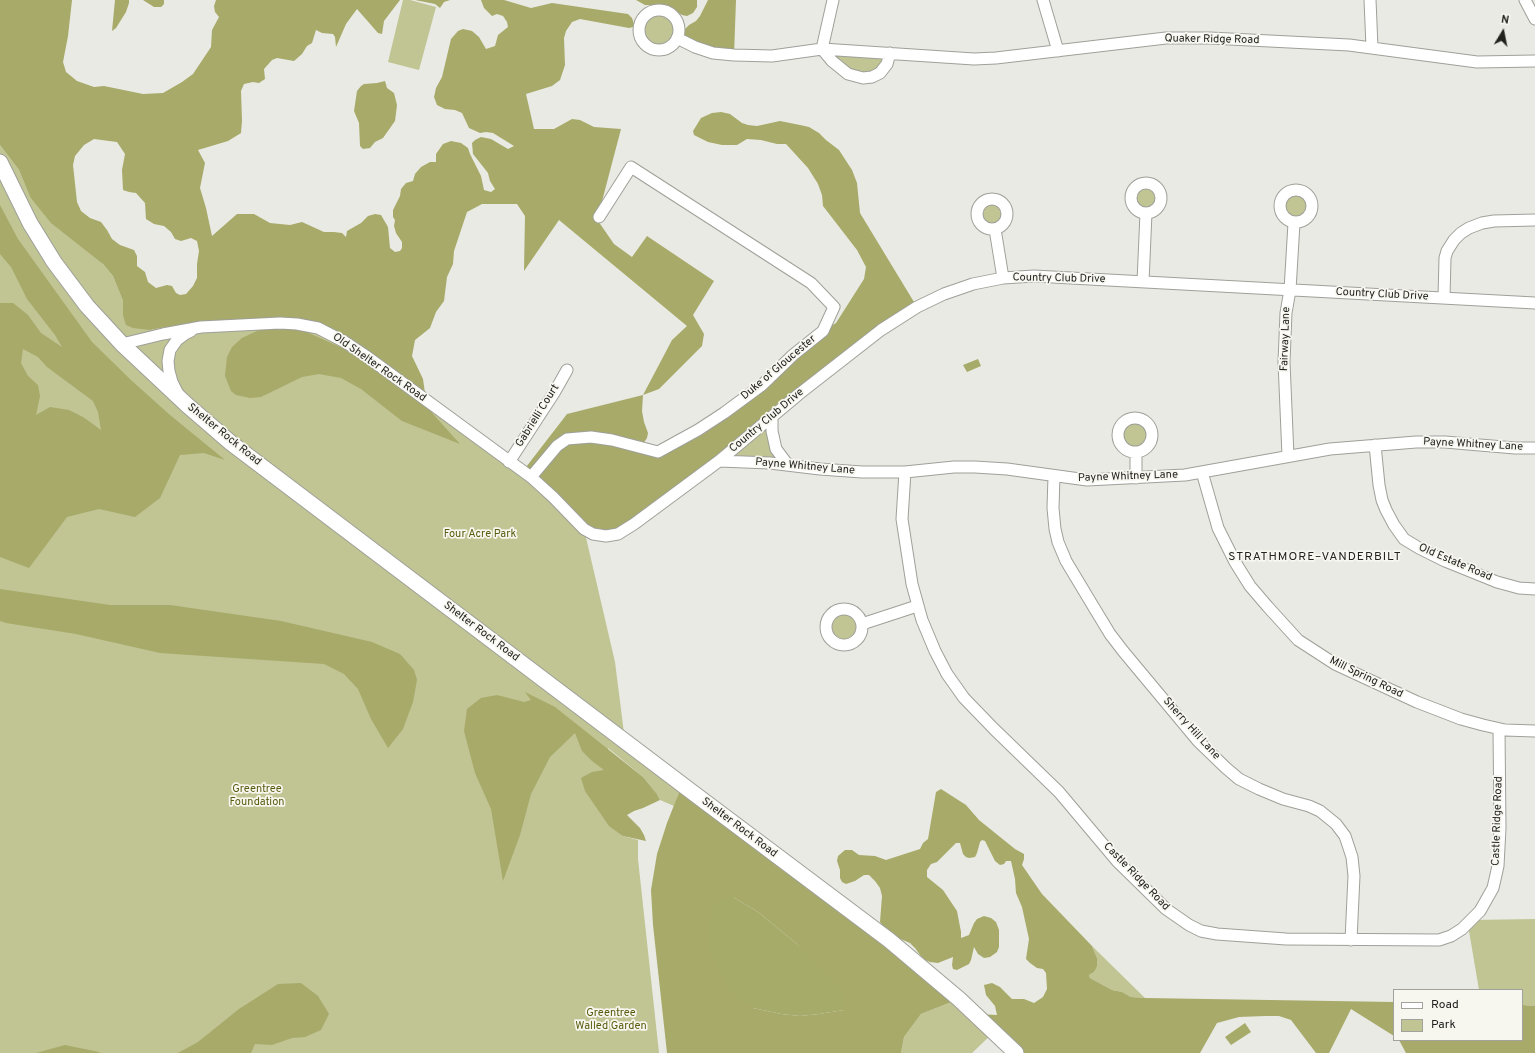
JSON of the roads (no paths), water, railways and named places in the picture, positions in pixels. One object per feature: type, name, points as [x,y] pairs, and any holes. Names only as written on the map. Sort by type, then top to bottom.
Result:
[{"type":"main road","name":"Shelter Rock Road","points":[[0,162],[30,223],[54,262],[87,306],[122,344],[187,405],[238,447],[704,802],[890,940],[959,1000],[1016,1053]]},
{"type":"street","points":[[833,0],[822,49],[832,61],[848,74],[863,78],[872,77],[880,73],[887,64],[890,53]]},
{"type":"street","points":[[1043,0],[1058,51]]},
{"type":"street","points":[[1370,0],[1372,47]]},
{"type":"street","points":[[1525,0],[1535,19]]},
{"type":"street","name":"Quaker Ridge Road","points":[[677,38],[695,47],[722,55],[772,56],[822,49],[974,59],[996,58],[1166,38],[1210,38],[1372,47],[1477,62],[1535,61]]},
{"type":"street","name":"Duke of Gloucester","points":[[531,477],[557,446],[567,439],[591,437],[612,440],[658,452],[698,430],[762,385],[793,355],[823,331],[834,307],[811,283],[631,168],[599,217]]},
{"type":"street","points":[[1143,282],[1146,213]]},
{"type":"street","points":[[1444,298],[1445,258],[1447,251],[1454,240],[1461,233],[1468,228],[1482,223],[1494,221],[1535,220]]},
{"type":"street","name":"Fairway Lane","points":[[1288,456],[1284,362],[1286,313],[1290,290],[1294,223]]},
{"type":"street","points":[[995,229],[1003,278]]},
{"type":"street","name":"Country Club Drive","points":[[593,534],[606,536],[618,534],[719,461],[881,330],[917,307],[958,288],[1003,278],[1034,276],[1535,303]]},
{"type":"street","name":"Old Shelter Rock Road","points":[[122,344],[201,327],[297,324],[307,325],[326,331],[366,356],[531,477],[584,529],[593,534]]},
{"type":"street","points":[[187,405],[172,382],[168,361],[170,350],[177,340],[185,334],[201,327]]},
{"type":"street","name":"Gabrielli Court","points":[[510,462],[567,370]]},
{"type":"street","points":[[772,417],[772,435],[776,449],[788,465]]},
{"type":"street","name":"Payne Whitney Lane","points":[[719,461],[788,465],[845,471],[905,472],[954,467],[975,467],[1007,469],[1078,480],[1185,476],[1330,449],[1376,445],[1446,442],[1515,448],[1535,448]]},
{"type":"street","name":"Old Estate Road","points":[[1376,445],[1379,485],[1382,500],[1394,525],[1404,539],[1445,561],[1497,582],[1519,588],[1535,589]]},
{"type":"street","points":[[1136,452],[1136,478]]},
{"type":"street","name":"Castle Ridge Road","points":[[905,472],[902,520],[912,584],[917,606],[935,651],[947,674],[964,698],[1059,792],[1118,861],[1166,909],[1189,925],[1202,931],[1217,934],[1286,940],[1439,940],[1452,936],[1462,929],[1480,911],[1493,888],[1498,866],[1500,828],[1499,729]]},
{"type":"street","name":"Mill Spring Road","points":[[1202,472],[1218,528],[1234,562],[1250,586],[1298,640],[1335,664],[1417,702],[1461,719],[1499,729],[1535,731]]},
{"type":"street","name":"Sherry Hill Lane","points":[[1054,476],[1053,508],[1058,542],[1066,561],[1110,634],[1123,651],[1198,741],[1226,768],[1239,778],[1259,789],[1283,799],[1309,806],[1320,811],[1336,824],[1345,836],[1352,857],[1354,876],[1351,940]]},
{"type":"street","points":[[862,624],[917,606]]},
{"type":"district","name":"STRATHMORE–VANDERBILT","points":[[1315,558]]},
{"type":"park label","name":"Four Acre Park","points":[[480,535]]},
{"type":"park label","name":"Greentree Foundation","points":[[257,796]]},
{"type":"park label","name":"Greentree Walled Garden","points":[[611,1020]]}]
